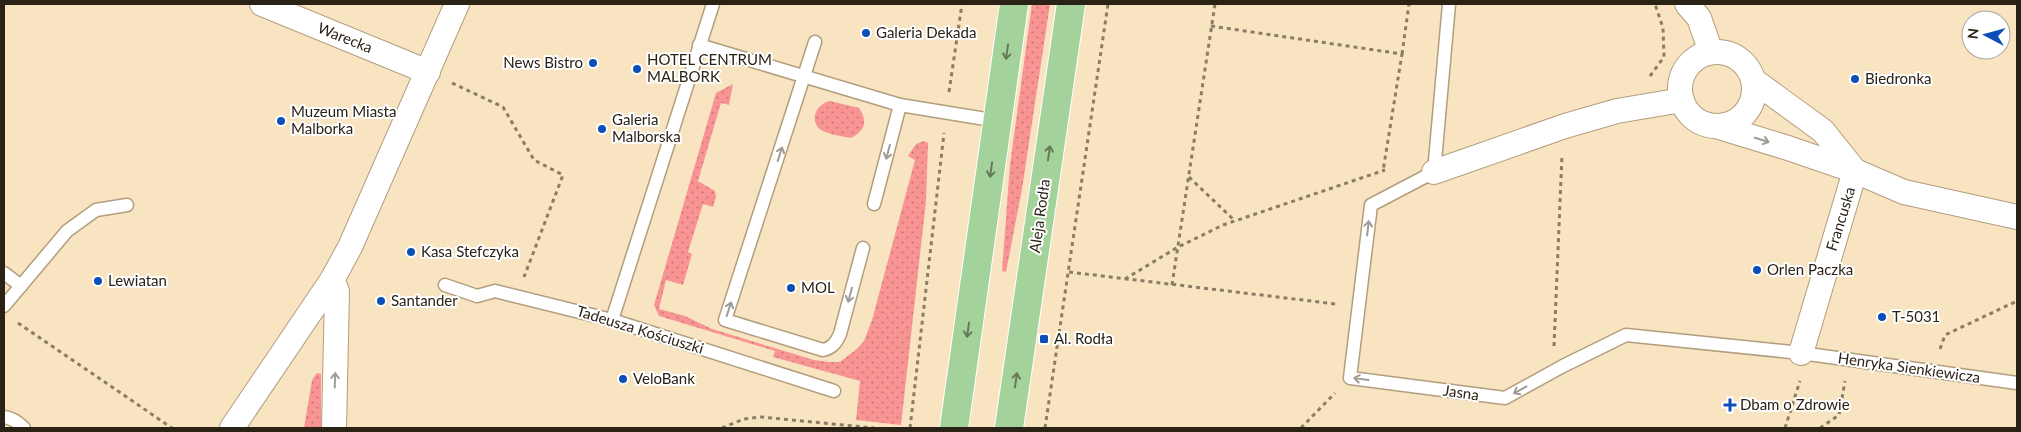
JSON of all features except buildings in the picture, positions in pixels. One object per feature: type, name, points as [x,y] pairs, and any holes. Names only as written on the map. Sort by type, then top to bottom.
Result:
[{"type":"main road","points":[[954,428],[1014,4]]},
{"type":"main road","name":"Aleja Rodła","points":[[1010,428],[1071,4]]},
{"type":"street","name":"Warecka","points":[[262,4],[299,11],[428,72]]},
{"type":"street","points":[[232,428],[332,280],[350,247],[457,4]]},
{"type":"street","points":[[1687,4],[1699,18],[1711,52]]},
{"type":"street","points":[[1716,126],[1730,124],[1743,116],[1748,110],[1754,96],[1753,80],[1741,60],[1727,53],[1711,52],[1696,58],[1686,70],[1680,85],[1685,107],[1695,118],[1709,125],[1788,148],[1904,192],[2017,217]]},
{"type":"street","points":[[1753,80],[1823,131],[1855,172]]},
{"type":"street","points":[[1434,172],[1565,126],[1617,111],[1682,100]]},
{"type":"street","name":"Francuska","points":[[1801,353],[1855,172]]},
{"type":"street","points":[[332,280],[337,291],[334,428]]},
{"type":"lane","points":[[612,320],[713,4]]},
{"type":"lane","points":[[1350,378],[1371,205],[1434,172],[1450,4]]},
{"type":"lane","points":[[816,42],[725,320],[823,350],[829,349],[837,342],[840,334],[862,248]]},
{"type":"lane","points":[[699,44],[805,78],[900,105],[998,121]]},
{"type":"lane","points":[[874,204],[900,105]]},
{"type":"lane","points":[[4,306],[71,228],[96,210],[127,205]]},
{"type":"lane","points":[[4,273],[21,286]]},
{"type":"lane","name":"Tadeusza Kościuszki","points":[[445,285],[477,296],[495,291],[612,320],[834,391]]},
{"type":"lane","name":"Jasna","points":[[1350,378],[1505,398],[1626,335],[1801,353]]},
{"type":"lane","name":"Henryka Sienkiewicza","points":[[1801,353],[2017,383]]},
{"type":"lane","points":[[4,417],[19,423],[24,428]]},
{"type":"path","points":[[910,428],[946,112],[962,4]]},
{"type":"path","points":[[1045,428],[1108,4]]},
{"type":"path","points":[[1172,285],[1215,4]]},
{"type":"path","points":[[1383,171],[1409,4]]},
{"type":"path","points":[[1642,79],[1651,75],[1664,57],[1662,28],[1655,4]]},
{"type":"path","points":[[1212,26],[1402,54]]},
{"type":"path","points":[[428,72],[503,107],[534,160],[563,175],[516,296]]},
{"type":"path","points":[[1558,369],[1562,154]]},
{"type":"path","points":[[1125,279],[1178,247],[1223,225],[1392,168]]},
{"type":"path","points":[[1189,176],[1236,221]]},
{"type":"path","points":[[1069,272],[1359,307]]},
{"type":"path","points":[[1933,371],[1944,335],[2017,301]]},
{"type":"path","points":[[12,319],[172,428]]},
{"type":"path","points":[[1785,428],[1804,366],[1801,353]]},
{"type":"path","points":[[1301,428],[1350,378]]},
{"type":"path","points":[[722,428],[744,419],[762,417],[874,428]]},
{"type":"shaded area","points":[[1032,4],[1050,4],[1022,189],[1006,272],[1002,271],[1010,165]]},
{"type":"shaded area","points":[[733,84],[729,105],[721,103],[698,181],[715,191],[716,197],[713,207],[703,204],[688,252],[692,254],[683,285],[666,280],[659,309],[685,316],[712,329],[814,360],[840,362],[864,341],[872,320],[915,160],[908,156],[916,144],[924,141],[928,143],[926,201],[901,425],[856,420],[860,381],[773,357],[775,351],[659,316],[654,305],[716,93]]},
{"type":"shaded area","points":[[830,101],[859,108],[864,118],[864,126],[856,135],[851,138],[829,134],[818,128],[815,114],[820,106]]},
{"type":"shaded area","points":[[317,373],[321,374],[321,428],[304,428],[312,380]]},
{"type":"place","name":"Galeria Dekada","points":[[866,33]]},
{"type":"place","name":"News Bistro","points":[[593,63]]},
{"type":"place","name":"HOTEL CENTRUM MALBORK","points":[[637,69]]},
{"type":"place","name":"Biedronka","points":[[1855,79]]},
{"type":"place","name":"Muzeum Miasta Malborka","points":[[281,121]]},
{"type":"place","name":"Galeria Malborska","points":[[602,129]]},
{"type":"place","name":"Kasa Stefczyka","points":[[411,252]]},
{"type":"place","name":"Orlen Paczka","points":[[1757,270]]},
{"type":"place","name":"Lewiatan","points":[[98,281]]},
{"type":"place","name":"MOL","points":[[791,288]]},
{"type":"place","name":"Santander","points":[[381,301]]},
{"type":"place","name":"T-5031","points":[[1882,317]]},
{"type":"place","name":"Al. Rodła","points":[[1044,339]]},
{"type":"place","name":"VeloBank","points":[[623,379]]},
{"type":"place","name":"Dbam o Zdrowie","points":[[1730,405]]}]
